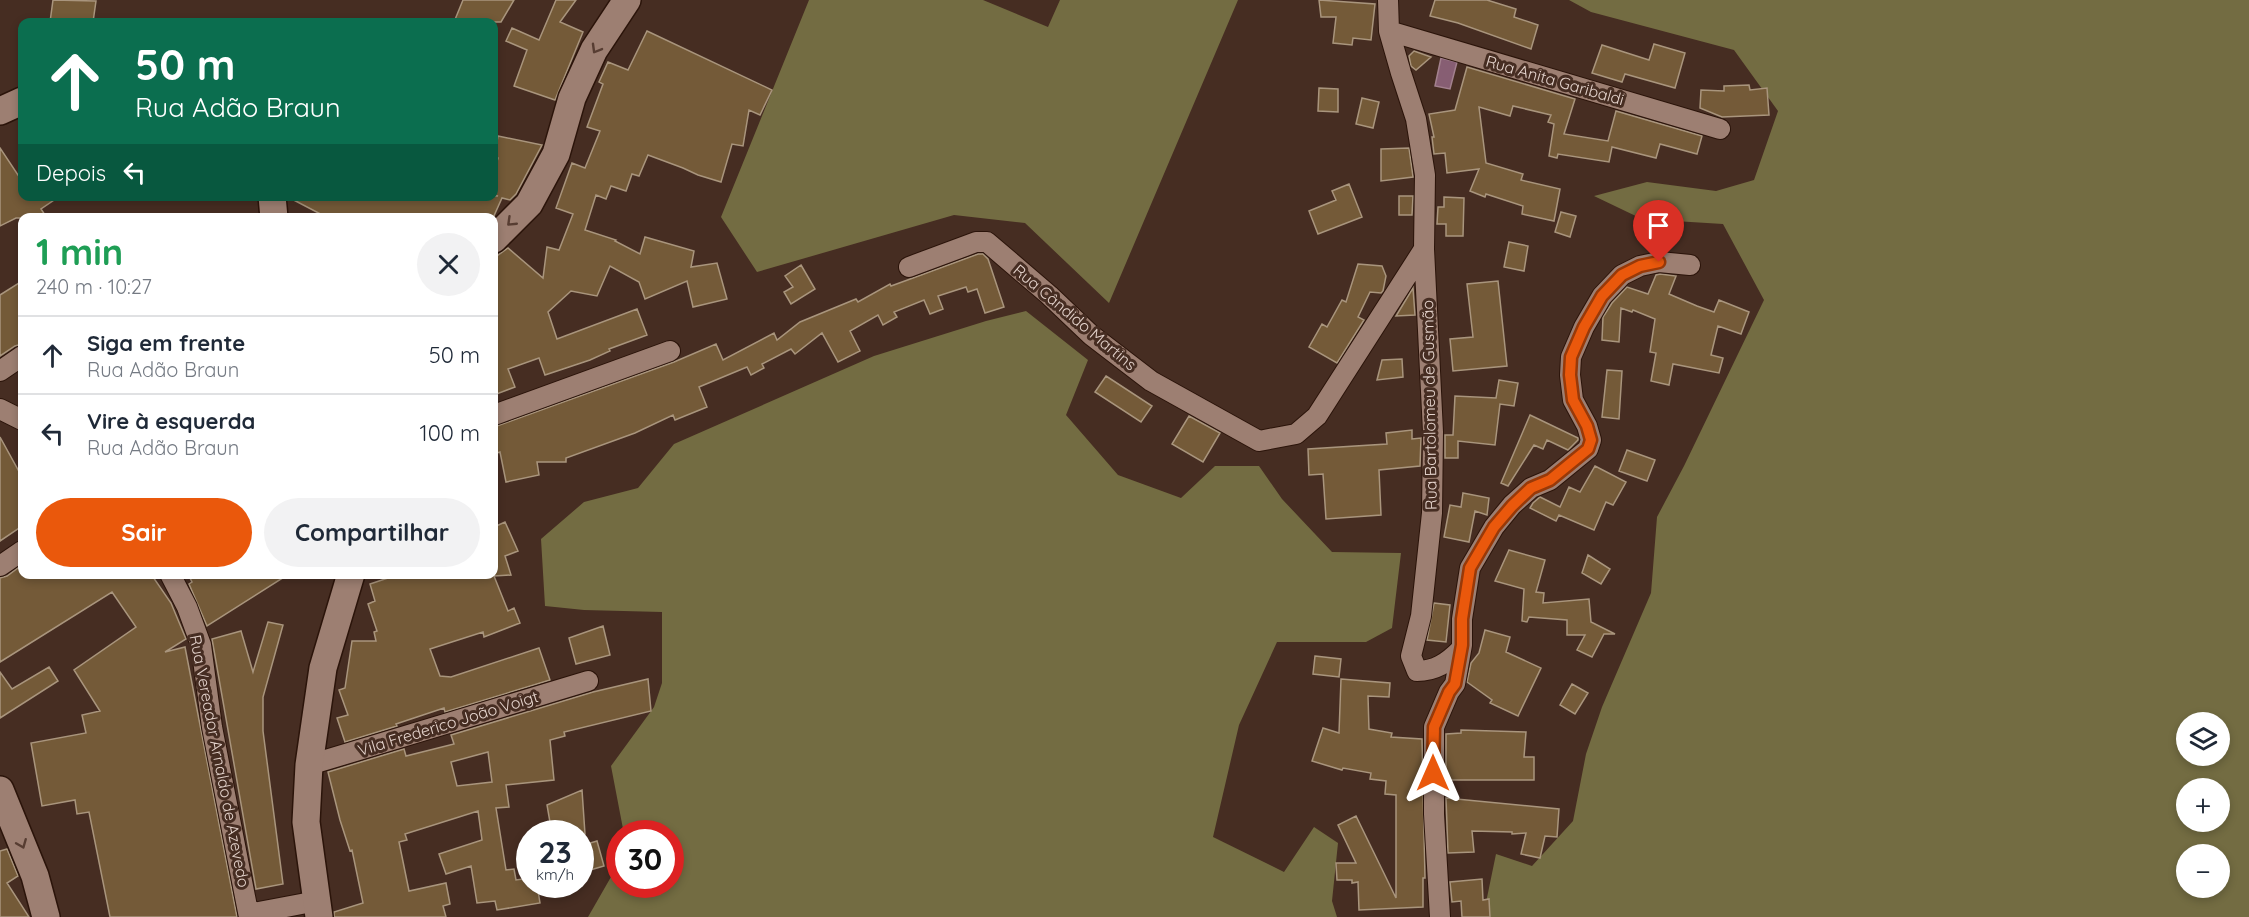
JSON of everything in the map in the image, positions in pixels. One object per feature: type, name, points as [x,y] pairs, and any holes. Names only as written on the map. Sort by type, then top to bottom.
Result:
[{"type":"main road","points":[[498,235],[530,204],[556,154],[572,98],[594,50],[627,0]]},
{"type":"main road","points":[[0,111],[18,102]]},
{"type":"main road","points":[[318,909],[306,822],[309,765],[323,669],[350,579]]},
{"type":"main road","points":[[0,790],[35,876],[46,917]]},
{"type":"street","name":"Rua Bartolomeu de Gusmão","points":[[1388,0],[1389,32],[1416,119],[1425,175],[1424,249],[1433,432],[1432,513],[1421,616],[1411,656],[1417,670],[1430,671],[1444,664],[1460,650]]},
{"type":"street","name":"Rua Anita Garibaldi","points":[[1389,32],[1720,129]]},
{"type":"street","name":"Rua Cândido Martins","points":[[909,267],[975,242],[987,242],[1049,295],[1091,335],[1151,381],[1259,441],[1296,434],[1317,416],[1424,249]]},
{"type":"street","points":[[1440,917],[1434,814],[1434,727],[1449,692],[1455,684],[1470,568],[1494,527],[1512,506],[1531,488],[1550,480],[1588,449],[1591,440],[1587,426],[1573,400],[1570,375],[1571,357],[1584,327],[1602,296],[1622,275],[1640,266],[1659,262],[1690,265]]},
{"type":"street","points":[[498,414],[670,351]]},
{"type":"street","points":[[0,371],[18,359]]},
{"type":"street","points":[[0,409],[18,418]]},
{"type":"street","points":[[0,566],[18,554]]},
{"type":"street","name":"Rua Vereador Arnaldo de Azevedo","points":[[173,579],[187,607],[201,645],[212,727],[249,915]]},
{"type":"street","name":"Vila Frederico João Voigt","points":[[309,765],[588,681]]},
{"type":"street","points":[[249,915],[318,909]]},
{"type":"shaded area","points":[[809,0],[983,0],[1048,27],[1060,0],[1238,0],[1109,303],[1025,223],[954,215],[757,272],[721,217]]},
{"type":"shaded area","points":[[1569,0],[2249,0],[2249,917],[1483,917],[1496,854],[1532,866],[1573,821],[1586,754],[1602,707],[1651,593],[1657,517],[1764,300],[1723,224],[1642,219],[1594,196],[1647,182],[1716,191],[1754,180],[1778,111],[1734,50],[1591,12]]},
{"type":"shaded area","points":[[1441,58],[1457,62],[1450,89],[1435,86]]},
{"type":"shaded area","points":[[1026,311],[1088,360],[1066,415],[1118,475],[1181,498],[1215,466],[1259,466],[1282,499],[1332,552],[1401,553],[1392,628],[1366,642],[1277,642],[1239,725],[1213,837],[1284,872],[1314,827],[1338,843],[1332,901],[1337,917],[588,917],[606,886],[606,898],[684,898],[684,820],[621,820],[611,766],[654,707],[662,683],[662,612],[584,610],[545,606],[541,539],[584,502],[638,488],[674,444],[874,356]]},
{"type":"building","points":[[53,0],[96,1],[94,18],[51,18]]},
{"type":"building","points":[[463,0],[514,0],[501,22],[498,22],[498,18],[456,18]]},
{"type":"building","points":[[556,0],[576,0],[560,22],[583,32],[555,100],[514,86],[527,50],[506,41],[512,28],[539,40]]},
{"type":"building","points":[[1319,0],[1375,4],[1371,40],[1353,38],[1352,45],[1333,43],[1336,17],[1321,17]]},
{"type":"building","points":[[1435,0],[1487,0],[1516,9],[1514,17],[1538,25],[1531,49],[1458,23],[1430,16]]},
{"type":"building","points":[[647,31],[772,90],[760,115],[749,110],[743,146],[732,144],[721,182],[648,155],[639,176],[632,174],[626,191],[611,186],[606,199],[596,195],[585,230],[616,240],[640,254],[645,237],[694,251],[691,267],[717,263],[727,299],[693,307],[687,281],[645,299],[639,282],[610,266],[597,296],[571,291],[548,312],[557,339],[637,309],[647,335],[609,349],[610,351],[590,360],[545,375],[539,358],[508,369],[515,387],[498,393],[498,255],[508,248],[543,278],[547,247],[559,250],[573,214],[556,208],[572,163],[585,168],[600,131],[587,127],[603,84],[599,82],[608,62],[628,70]]},
{"type":"building","points":[[1654,44],[1685,53],[1675,88],[1625,74],[1622,82],[1592,73],[1602,45],[1649,60]]},
{"type":"building","points":[[1414,51],[1431,57],[1416,70],[1411,66],[1409,56]]},
{"type":"building","points":[[1467,67],[1575,99],[1564,134],[1608,141],[1616,111],[1702,136],[1697,154],[1660,144],[1656,158],[1612,147],[1609,162],[1558,154],[1557,158],[1549,156],[1554,124],[1548,122],[1551,115],[1513,106],[1510,116],[1479,107],[1486,163],[1523,174],[1521,180],[1560,189],[1554,221],[1522,214],[1523,206],[1470,191],[1479,169],[1447,173],[1445,153],[1434,154],[1432,137],[1434,137],[1429,114],[1455,110]]},
{"type":"building","points":[[1749,85],[1750,90],[1767,88],[1769,115],[1722,117],[1700,108],[1701,90],[1724,91],[1724,86]]},
{"type":"building","points":[[1319,88],[1338,89],[1338,112],[1318,111]]},
{"type":"building","points":[[1362,98],[1379,102],[1373,128],[1356,124]]},
{"type":"building","points":[[498,136],[542,145],[516,194],[510,200],[502,198],[495,213],[318,213],[296,201],[498,201]]},
{"type":"building","points":[[0,148],[18,175],[18,201],[53,201],[41,209],[44,213],[18,213],[18,218],[0,226]]},
{"type":"building","points":[[1409,148],[1413,177],[1381,181],[1381,149]]},
{"type":"building","points":[[1349,184],[1362,217],[1318,234],[1309,211],[1336,200],[1332,191]]},
{"type":"building","points":[[1399,196],[1413,196],[1412,215],[1399,215]]},
{"type":"building","points":[[1444,197],[1464,198],[1463,236],[1446,236],[1446,224],[1437,224],[1438,207],[1444,207]]},
{"type":"building","points":[[1561,212],[1576,216],[1570,237],[1555,232]]},
{"type":"building","points":[[1509,242],[1528,246],[1524,271],[1504,267]]},
{"type":"building","points":[[983,254],[988,259],[1004,307],[985,313],[977,289],[968,292],[966,287],[938,296],[943,309],[930,314],[924,300],[894,312],[897,317],[883,325],[878,315],[850,331],[860,351],[838,362],[822,333],[795,354],[791,349],[762,364],[764,368],[751,375],[747,367],[699,387],[707,407],[675,420],[673,415],[635,433],[566,458],[566,462],[537,462],[539,475],[506,482],[500,452],[498,453],[498,426],[674,362],[716,344],[723,360],[774,333],[777,340],[800,322],[856,299],[858,302],[890,284],[891,286]]},
{"type":"building","points":[[1358,264],[1382,266],[1386,276],[1383,291],[1381,293],[1370,292],[1358,317],[1364,320],[1337,363],[1309,347],[1322,324],[1327,327],[1342,300],[1346,302]]},
{"type":"building","points":[[801,265],[815,289],[791,304],[784,292],[793,287],[785,276]]},
{"type":"building","points":[[1656,275],[1676,276],[1669,294],[1697,306],[1714,312],[1719,300],[1749,312],[1741,334],[1718,326],[1711,355],[1723,358],[1719,373],[1673,364],[1669,385],[1651,381],[1656,353],[1650,352],[1655,319],[1633,310],[1632,312],[1621,308],[1619,342],[1602,340],[1603,317],[1612,303],[1627,287],[1648,294]]},
{"type":"building","points":[[1498,281],[1507,366],[1453,371],[1450,339],[1473,337],[1467,284]]},
{"type":"building","points":[[18,284],[18,345],[0,356],[0,295]]},
{"type":"building","points":[[1413,288],[1415,315],[1396,316]]},
{"type":"building","points":[[1402,359],[1403,377],[1377,380],[1382,360]]},
{"type":"building","points":[[1607,370],[1622,371],[1619,419],[1602,417]]},
{"type":"building","points":[[1106,376],[1152,406],[1141,422],[1095,392]]},
{"type":"building","points":[[1499,380],[1518,383],[1514,406],[1500,404],[1495,445],[1458,441],[1458,458],[1445,458],[1445,435],[1453,435],[1455,396],[1496,398]]},
{"type":"building","points":[[1530,415],[1578,440],[1568,450],[1547,440],[1543,449],[1534,445],[1508,486],[1501,483]]},
{"type":"building","points":[[1189,416],[1220,433],[1203,462],[1172,444]]},
{"type":"building","points":[[1412,430],[1412,439],[1421,438],[1420,466],[1379,470],[1381,515],[1326,519],[1323,474],[1309,475],[1308,449],[1387,444],[1386,433]]},
{"type":"building","points":[[0,437],[18,470],[18,529],[0,541]]},
{"type":"building","points":[[1627,450],[1655,460],[1647,481],[1619,471]]},
{"type":"building","points":[[1595,466],[1626,482],[1613,505],[1606,502],[1594,530],[1559,515],[1556,521],[1530,508],[1540,497],[1560,507],[1569,487],[1580,492]]},
{"type":"building","points":[[1463,493],[1489,498],[1487,515],[1475,511],[1469,542],[1444,537],[1450,505],[1461,507]]},
{"type":"building","points":[[505,522],[518,551],[505,556],[511,575],[498,576],[498,525]]},
{"type":"building","points":[[1509,550],[1545,560],[1536,592],[1544,593],[1543,603],[1589,599],[1591,622],[1615,634],[1604,634],[1592,657],[1577,650],[1585,635],[1567,635],[1567,620],[1529,617],[1527,622],[1522,621],[1524,589],[1495,581]]},
{"type":"building","points":[[1588,555],[1610,569],[1601,584],[1582,573]]},
{"type":"building","points":[[18,568],[18,579],[154,579],[171,603],[186,639],[165,652],[185,647],[237,917],[110,917],[89,812],[77,814],[75,800],[42,806],[31,743],[86,733],[82,715],[100,711],[74,670],[136,627],[112,592],[0,662],[0,578]]},
{"type":"building","points":[[190,579],[281,579],[207,626],[189,584],[192,582]]},
{"type":"building","points":[[385,579],[495,579],[508,611],[514,608],[520,623],[484,637],[483,632],[430,649],[440,676],[451,677],[539,648],[550,680],[445,712],[444,708],[345,742],[337,718],[348,715],[339,690],[345,688],[352,641],[376,641],[374,632],[377,631],[368,604],[375,601],[370,584]]},
{"type":"building","points":[[1434,603],[1450,605],[1446,642],[1427,640]]},
{"type":"building","points":[[268,622],[283,625],[263,697],[263,731],[283,884],[256,889],[212,639],[241,631],[253,672]]},
{"type":"building","points":[[603,626],[610,655],[576,664],[569,638]]},
{"type":"building","points":[[1485,630],[1510,637],[1506,652],[1541,668],[1518,716],[1490,703],[1492,700],[1467,682],[1471,663],[1479,653]]},
{"type":"building","points":[[1315,656],[1341,659],[1339,677],[1313,674]]},
{"type":"building","points":[[49,667],[58,681],[0,718],[0,672],[12,689]]},
{"type":"building","points":[[648,679],[651,711],[564,732],[565,736],[550,740],[554,780],[506,785],[509,807],[496,808],[506,870],[514,869],[516,898],[539,898],[540,903],[497,910],[495,901],[477,903],[471,866],[446,874],[439,854],[482,840],[478,811],[405,834],[407,840],[399,842],[409,891],[446,883],[450,904],[443,906],[446,917],[334,917],[334,912],[363,903],[352,850],[350,851],[340,820],[328,772],[404,749],[406,756],[454,744],[451,735],[593,692]],"holes":[[[488,752],[492,782],[457,786],[451,762]]]},
{"type":"building","points":[[1341,679],[1390,683],[1389,697],[1368,696],[1369,729],[1392,733],[1391,737],[1422,739],[1425,878],[1423,878],[1423,907],[1359,910],[1358,882],[1337,880],[1336,863],[1356,863],[1338,825],[1356,816],[1396,898],[1396,795],[1385,794],[1386,781],[1370,779],[1371,773],[1343,768],[1342,770],[1312,761],[1323,728],[1339,733]]},
{"type":"building","points":[[1572,684],[1588,693],[1575,714],[1560,705]]},
{"type":"building","points":[[1461,730],[1526,732],[1524,757],[1534,757],[1534,780],[1446,780],[1446,734],[1461,733]]},
{"type":"building","points":[[582,790],[584,820],[550,820],[547,805]]},
{"type":"building","points":[[1446,798],[1559,809],[1557,837],[1545,836],[1540,858],[1521,854],[1526,833],[1512,834],[1512,832],[1472,831],[1474,852],[1448,853]]},
{"type":"building","points":[[597,841],[604,866],[594,869],[594,842]]},
{"type":"building","points":[[7,849],[18,876],[7,883],[29,917],[0,917],[0,851]]},
{"type":"building","points":[[1482,879],[1483,900],[1489,899],[1490,917],[1462,917],[1461,901],[1452,902],[1450,882]]},
{"type":"route","points":[[1433,773],[1434,727],[1449,692],[1455,684],[1462,645],[1462,619],[1470,568],[1494,527],[1512,506],[1531,488],[1550,480],[1588,449],[1591,440],[1587,426],[1573,400],[1570,375],[1571,357],[1584,327],[1602,296],[1622,275],[1640,266],[1659,262]]}]
